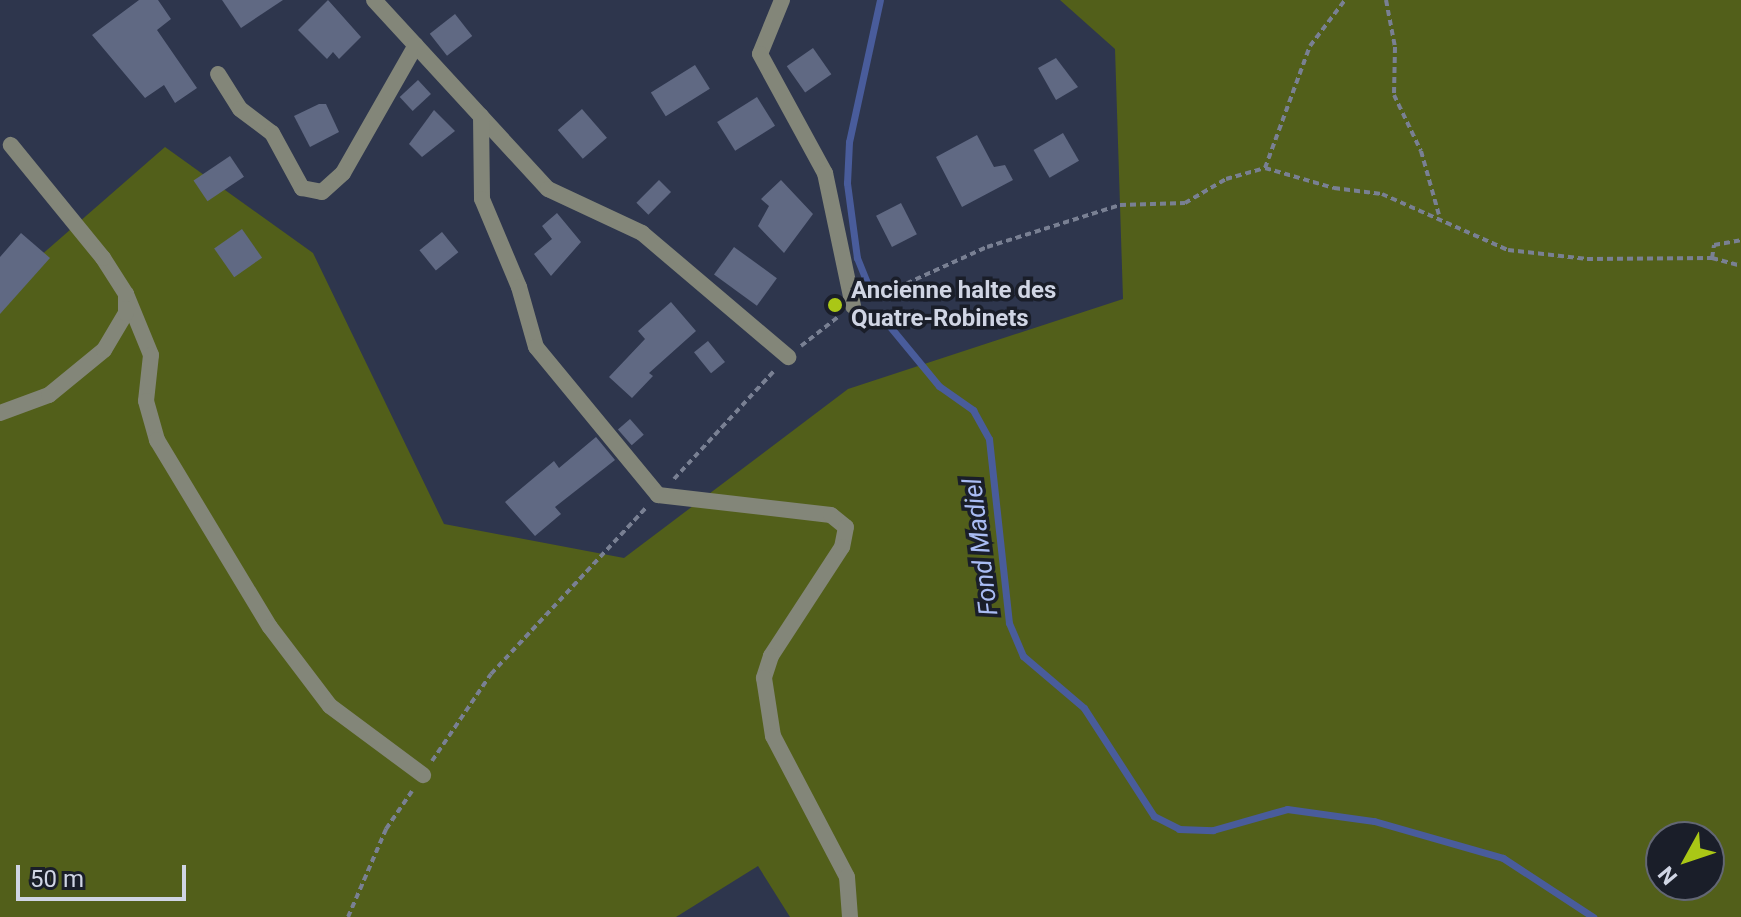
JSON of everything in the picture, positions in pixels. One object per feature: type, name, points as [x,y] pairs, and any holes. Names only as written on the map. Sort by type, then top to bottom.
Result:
[{"type":"street","points":[[374,0],[548,189],[642,233],[788,357]]},
{"type":"street","points":[[782,0],[760,54],[825,173],[853,306]]},
{"type":"street","points":[[218,74],[240,109],[272,133],[302,188],[322,192],[343,173],[416,45]]},
{"type":"street","points":[[481,116],[482,199],[519,287],[536,347],[658,495],[831,515],[846,527],[842,547],[771,656],[764,678],[773,736],[847,877],[850,917]]},
{"type":"street","points":[[11,145],[126,294],[151,355],[146,401],[157,440],[270,627],[330,706],[423,775]]},
{"type":"street","points":[[0,413],[31,406],[104,350],[121,329],[126,294]]},
{"type":"path","points":[[1265,168],[1310,46],[1345,0]]},
{"type":"path","points":[[1386,0],[1395,47],[1394,95],[1421,151],[1439,215]]},
{"type":"path","points":[[1185,203],[1226,179],[1265,168],[1334,188],[1382,194],[1439,215],[1508,250],[1587,259],[1712,258],[1741,266]]},
{"type":"path","points":[[1712,258],[1714,245],[1741,240]]},
{"type":"green space","points":[[1060,0],[1741,0],[1741,917],[790,917],[758,866],[676,917],[0,917],[0,291],[165,147],[313,253],[444,524],[624,558],[848,389],[1123,299],[1115,49]]},
{"type":"building","points":[[139,0],[158,0],[171,19],[157,30],[197,88],[175,103],[164,85],[145,98],[92,35]]},
{"type":"building","points":[[222,0],[283,0],[241,28]]},
{"type":"building","points":[[328,0],[361,37],[339,59],[333,52],[327,59],[298,30]]},
{"type":"building","points":[[455,14],[472,36],[447,56],[430,34]]},
{"type":"building","points":[[813,48],[831,74],[805,93],[787,66]]},
{"type":"building","points":[[1056,58],[1078,87],[1056,100],[1038,68]]},
{"type":"building","points":[[695,65],[710,89],[666,116],[651,93]]},
{"type":"building","points":[[418,80],[431,94],[413,111],[400,97]]},
{"type":"building","points":[[757,97],[775,126],[735,151],[717,122]]},
{"type":"building","points":[[319,104],[326,104],[339,132],[310,147],[294,116]]},
{"type":"building","points":[[582,109],[607,138],[583,159],[558,130]]},
{"type":"building","points":[[434,110],[455,131],[422,157],[409,144]]},
{"type":"building","points":[[1063,133],[1079,161],[1050,178],[1034,150]]},
{"type":"building","points":[[977,135],[994,167],[1005,165],[1013,180],[962,207],[936,157]]},
{"type":"building","points":[[230,156],[244,177],[208,201],[194,181]]},
{"type":"building","points":[[659,180],[671,192],[648,215],[636,203]]},
{"type":"building","points":[[781,180],[813,214],[784,253],[758,226],[769,206],[761,199]]},
{"type":"building","points":[[901,203],[917,234],[892,247],[876,216]]},
{"type":"building","points":[[557,213],[581,242],[551,276],[534,254],[552,239],[542,226]]},
{"type":"building","points":[[242,229],[262,258],[234,277],[214,249]]},
{"type":"building","points":[[442,232],[458,252],[436,270],[419,250]]},
{"type":"building","points":[[21,233],[50,258],[0,314],[0,257]]},
{"type":"building","points":[[734,247],[777,278],[757,306],[714,275]]},
{"type":"building","points":[[671,302],[696,331],[649,373],[653,376],[632,398],[609,377],[645,339],[638,331]]},
{"type":"building","points":[[708,341],[725,362],[711,373],[694,352]]},
{"type":"building","points":[[630,419],[644,435],[632,445],[618,429]]},
{"type":"building","points":[[596,437],[615,460],[555,507],[561,514],[535,536],[505,502],[554,461],[559,468]]},
{"type":"waterway","name":"Fond Madiel","points":[[870,290],[857,258],[847,183],[849,142],[880,0]]},
{"type":"waterway","name":"Fond Madiel","points":[[887,323],[939,386],[973,410],[989,439],[1009,623],[1023,656],[1084,708],[1154,816],[1179,829],[1213,830],[1287,809],[1374,821],[1503,858],[1593,917]]},
{"type":"place","name":"Ancienne halte des Quatre-Robinets","points":[[835,305]]}]
